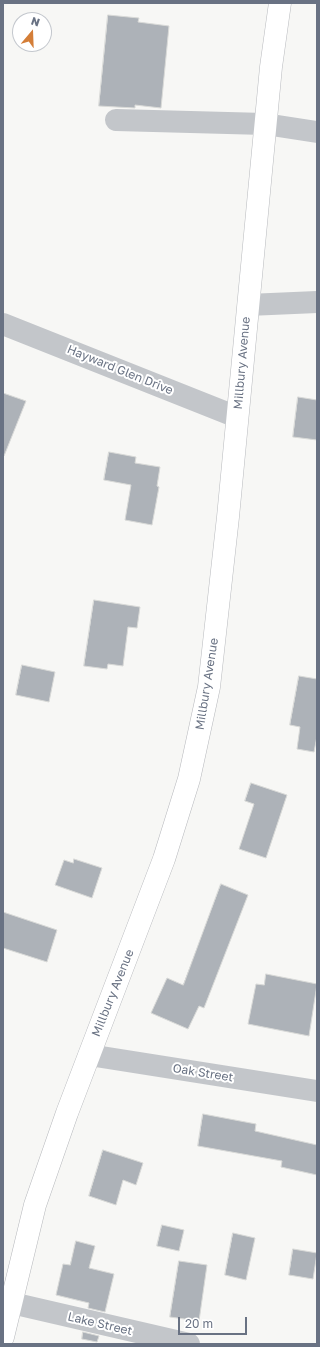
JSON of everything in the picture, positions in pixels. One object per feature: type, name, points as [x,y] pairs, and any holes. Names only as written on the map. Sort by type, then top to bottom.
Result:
[{"type":"main road","name":"Millbury Avenue","points":[[3,1337],[7,1302],[35,1205],[89,1055],[139,929],[164,860],[189,779],[209,687],[238,417],[265,124],[280,3]]},
{"type":"street","points":[[116,120],[265,124],[317,132]]},
{"type":"street","points":[[248,305],[317,302]]},
{"type":"street","name":"Hayward Glen Drive","points":[[3,324],[238,417]]},
{"type":"street","name":"Oak Street","points":[[89,1055],[317,1091]]},
{"type":"street","name":"Lake Street","points":[[7,1302],[188,1344]]},
{"type":"building","points":[[108,15],[139,18],[138,22],[169,26],[161,108],[135,105],[135,108],[99,106]]},
{"type":"building","points":[[3,393],[26,401],[4,456],[3,456]]},
{"type":"building","points":[[298,397],[317,400],[317,440],[293,437]]},
{"type":"building","points":[[109,452],[136,457],[135,463],[160,467],[157,486],[159,487],[152,525],[125,520],[131,485],[104,480]]},
{"type":"building","points":[[94,600],[140,607],[137,628],[128,627],[123,666],[108,664],[107,669],[84,666]]},
{"type":"building","points":[[22,665],[55,672],[49,702],[16,695]]},
{"type":"building","points":[[299,676],[317,679],[317,736],[314,752],[297,749],[300,727],[290,725]]},
{"type":"building","points":[[251,783],[287,795],[266,858],[239,849],[254,804],[245,801]]},
{"type":"building","points":[[74,859],[102,868],[92,898],[55,885],[64,860],[73,863]]},
{"type":"building","points":[[221,884],[248,895],[204,1008],[199,1006],[188,1029],[151,1013],[167,978],[183,985]]},
{"type":"building","points":[[3,912],[57,930],[47,962],[3,948]]},
{"type":"building","points":[[266,974],[317,984],[309,1036],[248,1024],[256,984],[264,985]]},
{"type":"building","points":[[203,1114],[256,1124],[255,1131],[317,1145],[317,1175],[281,1167],[282,1161],[198,1146]]},
{"type":"building","points":[[103,1150],[143,1163],[136,1185],[123,1180],[116,1205],[89,1196]]},
{"type":"building","points":[[162,1225],[184,1230],[179,1251],[157,1246]]},
{"type":"building","points":[[233,1233],[255,1238],[246,1280],[225,1275]]},
{"type":"building","points":[[76,1241],[95,1246],[89,1268],[114,1274],[105,1312],[88,1308],[89,1303],[56,1295],[63,1264],[70,1265]]},
{"type":"building","points":[[293,1249],[317,1253],[313,1279],[289,1275]]},
{"type":"building","points":[[179,1261],[207,1265],[199,1321],[170,1317]]},
{"type":"building","points":[[83,1332],[99,1336],[97,1342],[82,1339]]}]
